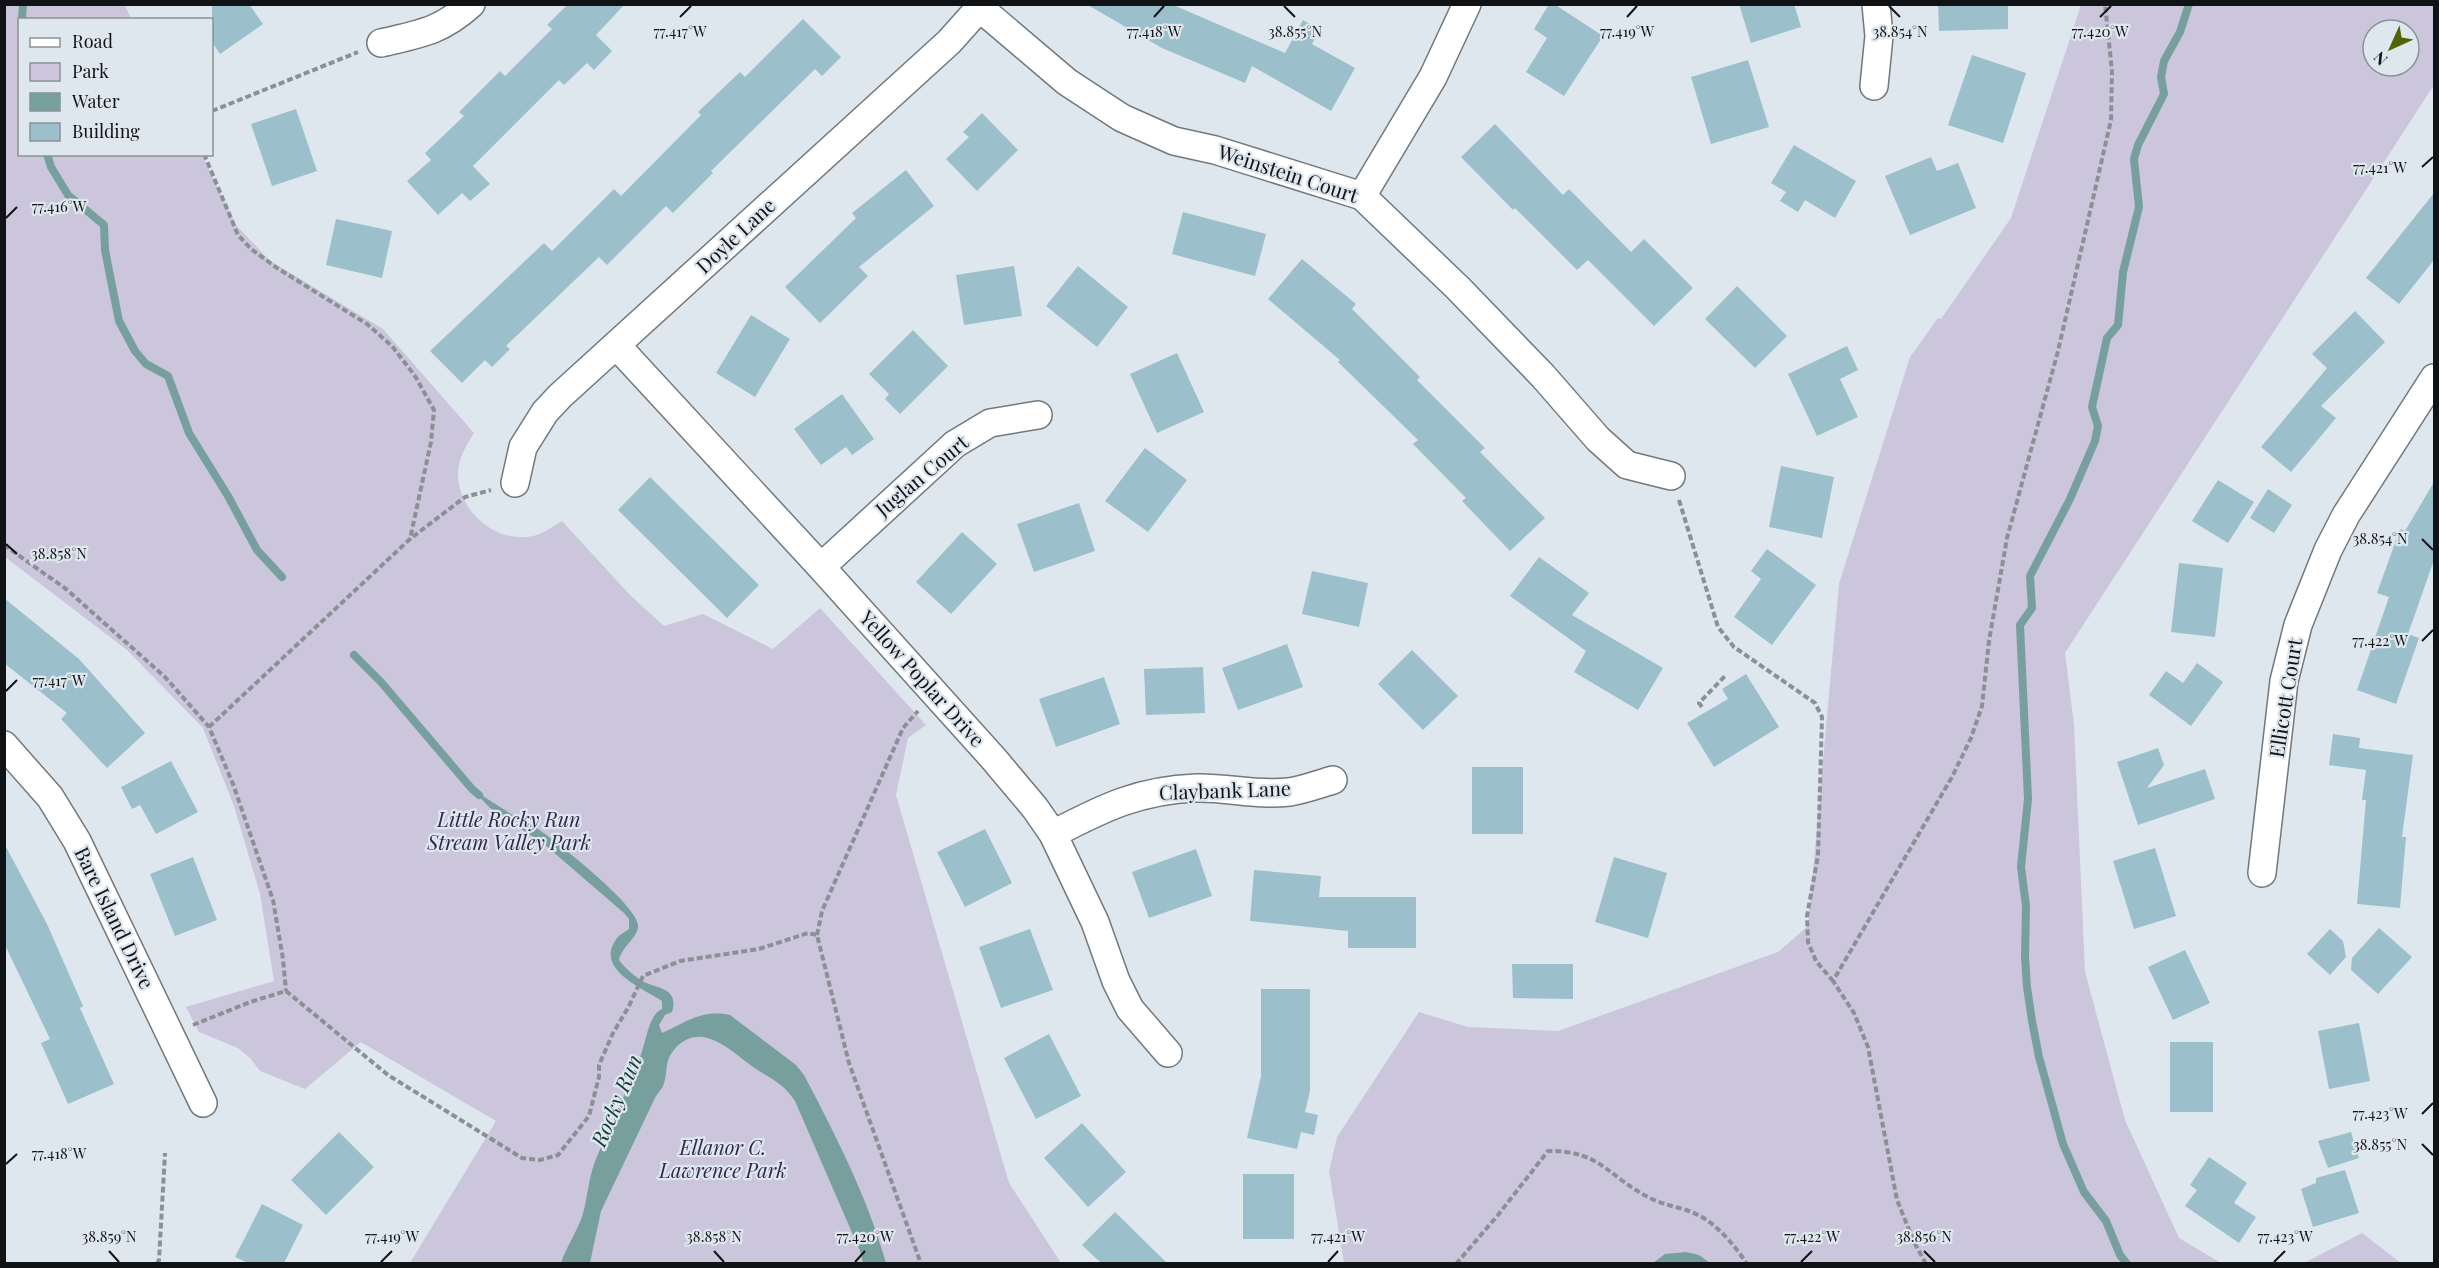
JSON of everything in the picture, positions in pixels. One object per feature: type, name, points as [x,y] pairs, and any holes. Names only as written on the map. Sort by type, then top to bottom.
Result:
[{"type":"street","points":[[381,43],[431,32],[458,16],[471,4]]},
{"type":"street","points":[[1362,196],[1433,77],[1467,4]]},
{"type":"street","points":[[1874,86],[1879,36],[1876,4]]},
{"type":"street","name":"Weinstein Court","points":[[982,6],[1067,82],[1122,118],[1174,141],[1215,150],[1362,196],[1543,376],[1598,439],[1627,465],[1671,476]]},
{"type":"street","name":"Doyle Lane","points":[[515,483],[523,447],[545,412],[949,42],[982,6]]},
{"type":"street","name":"Yellow Poplar Drive","points":[[617,346],[936,694],[1035,808],[1053,834],[1095,922],[1116,981],[1130,1010],[1168,1053]]},
{"type":"street","name":"Ellicott Court","points":[[2262,873],[2284,681],[2298,625],[2328,550],[2346,515],[2434,378]]},
{"type":"street","name":"Juglan Court","points":[[821,567],[955,444],[990,423],[1038,415]]},
{"type":"street","name":"Bare Island Drive","points":[[4,745],[50,798],[77,841],[203,1103]]},
{"type":"street","name":"Claybank Lane","points":[[1053,834],[1108,805],[1148,794],[1197,788],[1259,793],[1289,792],[1333,780]]},
{"type":"path","points":[[1833,981],[1952,777],[1971,738],[1982,706],[1989,641],[2007,538],[2058,351],[2111,120],[2112,71],[2105,4]]},
{"type":"path","points":[[213,111],[381,43]]},
{"type":"path","points":[[205,156],[238,235],[251,249],[277,268],[367,324],[392,346],[415,376],[434,410],[431,442],[410,539]]},
{"type":"path","points":[[1671,476],[1718,627],[1734,647],[1815,703],[1822,717],[1818,856],[1807,916],[1808,942],[1816,961],[1833,981],[1854,1013],[1868,1047],[1897,1200],[1914,1242],[1926,1263]]},
{"type":"path","points":[[209,727],[410,539],[465,497],[515,483]]},
{"type":"path","points":[[4,544],[66,589],[165,677],[209,727],[233,784],[273,900],[286,992],[388,1075],[522,1158],[540,1160],[558,1155],[589,1116],[599,1077],[599,1065],[643,976],[680,961],[759,949],[808,933],[817,935]]},
{"type":"path","points":[[1702,707],[1699,703],[1725,676]]},
{"type":"path","points":[[921,1263],[849,1064],[817,935],[822,911],[903,728],[936,694]]},
{"type":"path","points":[[163,1019],[186,1027],[250,1002],[286,992]]},
{"type":"path","points":[[1456,1263],[1548,1151],[1569,1151],[1593,1160],[1651,1199],[1700,1215],[1726,1237],[1748,1263]]},
{"type":"path","points":[[157,1263],[165,1153]]},
{"type":"green space","name":"Little Rocky Run Stream Valley Park","points":[[4,5],[125,5],[131,18],[18,18],[18,156],[202,156],[236,225],[269,260],[383,329],[474,433],[460,461],[459,486],[473,514],[484,524],[497,532],[527,537],[542,533],[562,521],[630,595],[664,626],[703,614],[773,649],[820,608],[926,725],[908,738],[896,795],[1009,1183],[1061,1263],[410,1263],[496,1121],[361,1042],[305,1089],[260,1071],[238,1048],[199,1032],[186,1007],[274,981],[260,894],[234,806],[203,728],[127,650],[5,557]]},
{"type":"green space","points":[[2081,5],[2434,5],[2434,85],[2065,653],[2074,725],[2085,972],[2125,1120],[2179,1238],[2221,1263],[1344,1263],[1329,1171],[1337,1137],[1419,1012],[1468,1027],[1558,1031],[1778,952],[1808,926],[1839,584],[1910,357],[1938,318],[1941,319],[2011,218]]},
{"type":"green space","points":[[2362,1233],[2401,1263],[2304,1263]]},
{"type":"water","points":[[472,789],[533,826],[559,845],[594,873],[624,903],[634,916],[638,929],[623,950],[619,960],[640,980],[661,988],[673,998],[672,1012],[665,1015],[659,1025],[662,1033],[702,1015],[730,1015],[796,1065],[804,1075],[850,1167],[870,1214],[886,1263],[863,1263],[860,1251],[791,1095],[727,1047],[716,1041],[694,1037],[684,1041],[670,1055],[663,1086],[655,1098],[601,1211],[590,1263],[561,1263],[582,1217],[596,1159],[635,1070],[650,1023],[657,1012],[662,1009],[662,1001],[625,977],[612,961],[611,951],[615,941],[629,929],[629,919],[624,913],[545,845],[490,808]]},
{"type":"water","points":[[1686,1252],[1699,1255],[1710,1263],[1653,1263],[1665,1254]]},
{"type":"building","points":[[212,4],[249,4],[263,24],[220,54],[213,44]]},
{"type":"building","points":[[568,4],[625,4],[596,35],[612,51],[594,70],[587,63],[564,85],[559,80],[473,166],[490,184],[470,201],[462,193],[438,215],[407,181],[431,160],[425,153],[464,116],[459,112],[500,71],[505,76],[552,29],[547,25]]},
{"type":"building","points":[[1086,4],[1171,4],[1285,53],[1303,20],[1320,30],[1312,44],[1355,68],[1331,111],[1252,66],[1245,83],[1162,48]]},
{"type":"building","points":[[1549,4],[1554,4],[1603,36],[1564,96],[1526,72],[1547,38],[1534,29]]},
{"type":"building","points":[[1739,4],[1794,4],[1801,27],[1751,43]]},
{"type":"building","points":[[1938,4],[2008,4],[2008,29],[1939,31]]},
{"type":"building","points":[[803,19],[841,57],[822,76],[815,69],[711,171],[713,173],[673,213],[666,206],[607,265],[599,257],[506,346],[510,349],[492,367],[485,360],[462,383],[430,351],[544,243],[552,251],[614,189],[621,196],[701,115],[698,112],[740,72],[745,77]]},
{"type":"building","points":[[1972,55],[2026,73],[2003,143],[1948,125]]},
{"type":"building","points":[[1748,60],[1769,127],[1711,144],[1691,77]]},
{"type":"building","points":[[296,109],[317,171],[272,186],[251,124]]},
{"type":"building","points":[[982,113],[1018,150],[977,191],[946,159],[969,137],[963,132]]},
{"type":"building","points":[[1495,124],[1563,195],[1569,189],[1631,252],[1644,239],[1693,288],[1654,326],[1588,260],[1577,270],[1461,157]]},
{"type":"building","points":[[1794,145],[1856,181],[1835,218],[1805,200],[1798,212],[1780,201],[1786,192],[1771,183]]},
{"type":"building","points":[[1931,157],[1937,171],[1958,163],[1976,208],[1910,235],[1885,176]]},
{"type":"building","points":[[906,170],[934,206],[859,267],[868,276],[820,323],[785,287],[856,218],[852,213]]},
{"type":"building","points":[[2434,193],[2434,260],[2399,304],[2366,278]]},
{"type":"building","points":[[1183,212],[1266,234],[1255,276],[1172,254]]},
{"type":"building","points":[[336,219],[392,231],[382,278],[326,265]]},
{"type":"building","points":[[1302,259],[1356,304],[1352,309],[1420,377],[1417,380],[1485,448],[1480,452],[1545,518],[1510,551],[1462,501],[1466,498],[1413,444],[1418,440],[1338,362],[1340,360],[1268,299]]},
{"type":"building","points":[[1014,266],[1022,316],[964,325],[956,275]]},
{"type":"building","points":[[1078,266],[1128,307],[1097,347],[1046,306]]},
{"type":"building","points":[[1737,286],[1787,336],[1755,368],[1705,319]]},
{"type":"building","points":[[2355,311],[2385,342],[2321,406],[2336,418],[2291,472],[2261,447],[2327,368],[2312,354]]},
{"type":"building","points":[[751,315],[790,339],[755,397],[716,373]]},
{"type":"building","points":[[913,330],[948,366],[900,414],[885,399],[889,394],[869,374]]},
{"type":"building","points":[[1847,346],[1858,370],[1840,379],[1858,417],[1817,436],[1788,374]]},
{"type":"building","points":[[1177,353],[1204,412],[1157,433],[1130,374]]},
{"type":"building","points":[[842,394],[874,439],[852,455],[846,447],[821,465],[794,429]]},
{"type":"building","points":[[1145,448],[1187,480],[1148,532],[1105,501]]},
{"type":"building","points":[[1781,466],[1834,477],[1822,538],[1769,527]]},
{"type":"building","points":[[650,477],[759,585],[727,618],[618,510]]},
{"type":"building","points":[[2218,480],[2254,502],[2228,543],[2192,521]]},
{"type":"building","points":[[2434,482],[2434,560],[2408,634],[2419,638],[2396,704],[2357,690],[2389,597],[2377,593],[2400,529],[2405,531]]},
{"type":"building","points":[[2268,489],[2292,505],[2274,533],[2250,518]]},
{"type":"building","points":[[1079,503],[1095,551],[1034,572],[1017,524]]},
{"type":"building","points":[[962,532],[997,564],[951,614],[916,582]]},
{"type":"building","points":[[1767,549],[1816,585],[1772,645],[1734,617],[1761,579],[1751,571]]},
{"type":"building","points":[[1539,557],[1589,593],[1572,615],[1663,668],[1638,710],[1574,672],[1586,651],[1510,596]]},
{"type":"building","points":[[2179,563],[2223,568],[2215,637],[2171,632]]},
{"type":"building","points":[[1312,571],[1368,583],[1359,627],[1302,614]]},
{"type":"building","points":[[4,598],[79,659],[145,733],[107,768],[61,719],[67,713],[4,663]]},
{"type":"building","points":[[1287,644],[1303,687],[1238,710],[1222,668]]},
{"type":"building","points":[[1412,650],[1458,696],[1423,730],[1378,684]]},
{"type":"building","points":[[2197,663],[2223,682],[2191,726],[2149,695],[2166,671],[2183,683]]},
{"type":"building","points":[[1203,667],[1205,713],[1146,715],[1144,669]]},
{"type":"building","points":[[1746,674],[1779,727],[1714,767],[1687,723],[1728,699],[1722,689]]},
{"type":"building","points":[[1104,677],[1120,724],[1056,747],[1039,699]]},
{"type":"building","points":[[2333,734],[2360,738],[2359,748],[2413,755],[2402,837],[2406,837],[2400,908],[2357,904],[2366,800],[2362,800],[2366,770],[2329,765]]},
{"type":"building","points":[[2158,748],[2164,765],[2147,788],[2205,769],[2215,799],[2138,825],[2117,762]]},
{"type":"building","points":[[171,761],[198,812],[156,834],[140,805],[132,809],[121,787]]},
{"type":"building","points":[[1472,767],[1523,767],[1523,834],[1472,834]]},
{"type":"building","points":[[985,829],[1012,883],[965,907],[937,852]]},
{"type":"building","points":[[4,843],[47,924],[83,1006],[80,1008],[114,1084],[68,1104],[41,1043],[50,1039],[4,943]]},
{"type":"building","points":[[2155,848],[2176,916],[2134,929],[2113,861]]},
{"type":"building","points":[[1196,849],[1212,896],[1149,918],[1132,872]]},
{"type":"building","points":[[193,857],[217,920],[175,936],[150,874]]},
{"type":"building","points":[[1614,857],[1667,873],[1648,938],[1595,922]]},
{"type":"building","points":[[1254,870],[1321,876],[1319,897],[1416,897],[1416,948],[1348,948],[1348,931],[1250,921]]},
{"type":"building","points":[[2379,928],[2412,957],[2378,994],[2351,970],[2352,958]]},
{"type":"building","points":[[1030,929],[1053,990],[1001,1008],[979,947]]},
{"type":"building","points":[[2330,929],[2343,941],[2346,957],[2330,975],[2307,954]]},
{"type":"building","points":[[2185,950],[2210,1003],[2173,1020],[2148,967]]},
{"type":"building","points":[[1512,964],[1573,964],[1573,999],[1513,998]]},
{"type":"building","points":[[1261,989],[1310,989],[1310,1091],[1305,1112],[1318,1115],[1314,1135],[1301,1132],[1297,1149],[1247,1138],[1261,1076]]},
{"type":"building","points":[[2359,1023],[2370,1081],[2329,1089],[2318,1031]]},
{"type":"building","points":[[1049,1034],[1081,1096],[1036,1119],[1004,1058]]},
{"type":"building","points":[[2170,1042],[2213,1042],[2213,1112],[2170,1112]]},
{"type":"building","points":[[1082,1123],[1126,1172],[1088,1207],[1044,1158]]},
{"type":"building","points":[[339,1132],[374,1167],[326,1215],[291,1180]]},
{"type":"building","points":[[2351,1132],[2359,1158],[2328,1168],[2318,1141]]},
{"type":"building","points":[[2209,1157],[2247,1183],[2234,1203],[2256,1217],[2239,1243],[2185,1206],[2197,1190],[2190,1185]]},
{"type":"building","points":[[2345,1170],[2359,1213],[2313,1227],[2301,1189],[2316,1183],[2316,1178]]},
{"type":"building","points":[[1243,1174],[1294,1174],[1294,1239],[1243,1239]]},
{"type":"building","points":[[262,1204],[303,1225],[284,1263],[248,1263],[235,1257]]},
{"type":"building","points":[[1115,1212],[1167,1263],[1101,1263],[1082,1245]]},
{"type":"waterway","points":[[22,18],[23,4]]},
{"type":"waterway","points":[[2127,1264],[2120,1255],[2106,1221],[2084,1192],[2063,1144],[2039,1057],[2032,1021],[2027,987],[2026,906],[2021,867],[2028,799],[2020,625],[2032,608],[2030,576],[2070,499],[2095,441],[2098,426],[2092,407],[2107,338],[2118,325],[2123,272],[2139,207],[2134,159],[2138,145],[2164,94],[2161,77],[2164,61],[2180,32],[2189,4]]},
{"type":"waterway","points":[[48,156],[51,167],[68,195],[104,225],[105,250],[119,321],[135,351],[146,364],[168,376],[189,433],[228,496],[257,550],[282,577]]},
{"type":"waterway","points":[[354,655],[381,682],[479,795]]},
{"type":"water label","name":"Rocky Run","points":[[617,1101]]},
{"type":"park label","name":"Ellanor C. Lawrence Park","points":[[723,1160]]}]
